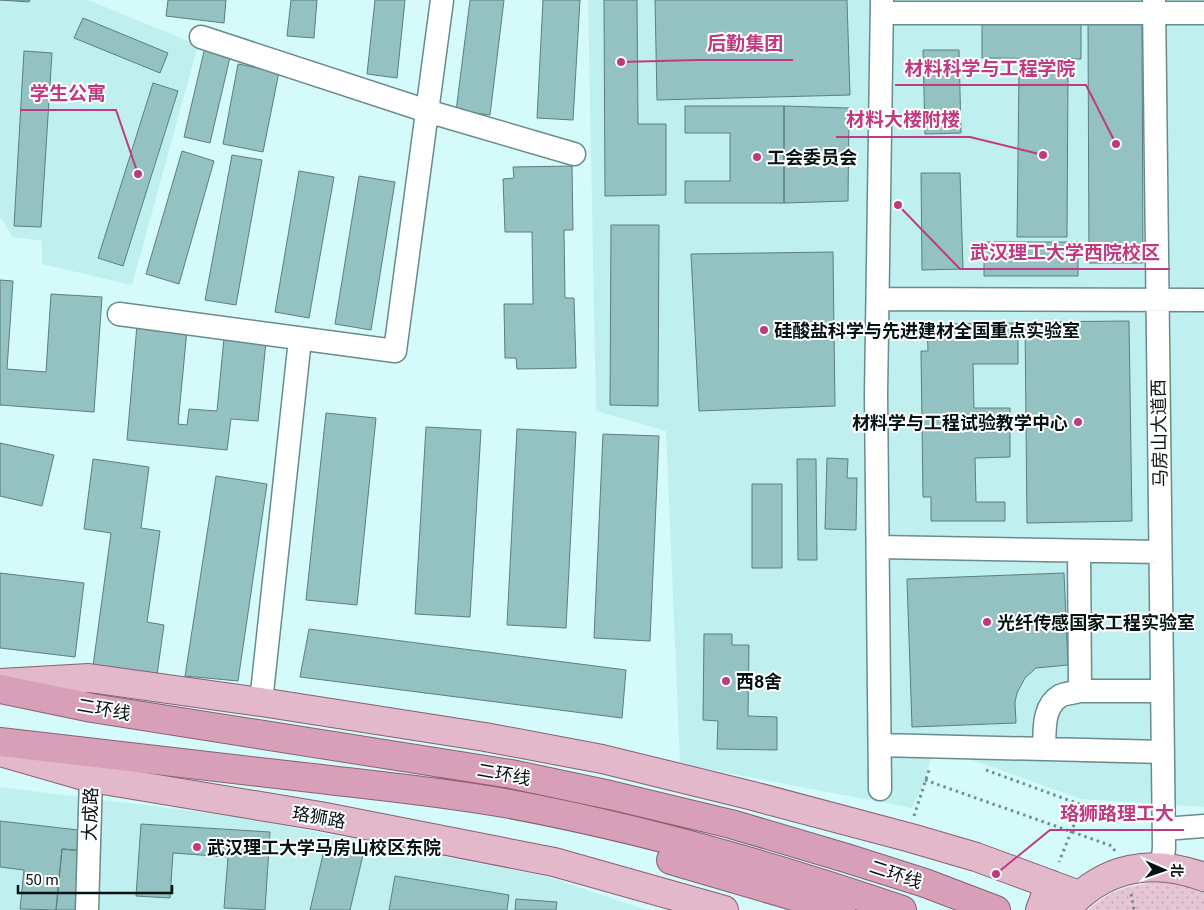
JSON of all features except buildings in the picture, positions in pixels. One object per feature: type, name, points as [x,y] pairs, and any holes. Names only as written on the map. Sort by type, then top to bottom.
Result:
[{"type":"highway","name":"二环线","points":[[0,689],[92,708],[493,771],[610,795],[731,824],[846,858],[925,883],[996,910]]},
{"type":"highway","name":"二环线","points":[[0,742],[423,791],[508,804],[609,824],[722,854],[836,887],[902,910]]},
{"type":"highway","points":[[251,771],[368,800],[600,840],[719,873],[841,910]]},
{"type":"main road","points":[[0,683],[89,678],[261,702],[484,737],[602,759],[753,796],[976,857],[1040,880],[1072,902],[1099,881],[1122,871],[1142,867],[1162,866],[1185,870],[1204,877]]},
{"type":"main road","name":"珞狮路","points":[[0,752],[91,778],[320,816],[554,862],[724,910]]},
{"type":"main road","points":[[1040,880],[1040,910]]},
{"type":"street","points":[[119,314],[395,351],[442,0]]},
{"type":"street","points":[[880,789],[876,395],[882,6],[1154,6],[1204,13]]},
{"type":"street","name":"马房山大道西","points":[[1154,6],[1164,829],[1162,866]]},
{"type":"street","points":[[201,37],[427,111],[574,154]]},
{"type":"street","points":[[878,299],[1204,300]]},
{"type":"street","points":[[261,702],[300,339]]},
{"type":"street","points":[[878,547],[1160,552]]},
{"type":"street","points":[[1079,551],[1080,691]]},
{"type":"street","points":[[1044,749],[1047,711],[1060,696],[1080,691],[1162,691]]},
{"type":"street","points":[[880,745],[1163,752]]},
{"type":"street","name":"大成路","points":[[87,910],[91,778]]},
{"type":"street","points":[[1164,829],[1204,826]]},
{"type":"path","points":[[925,780],[1070,831]]},
{"type":"shaded area","points":[[0,0],[88,0],[198,45],[132,285],[42,264],[42,241],[13,237],[0,217]]},
{"type":"shaded area","points":[[588,0],[1204,0],[1204,807],[1081,799],[944,750],[933,750],[925,780],[912,808],[680,764],[666,431],[596,411]]},
{"type":"shaded area","name":"武汉理工大学马房山校区东院","points":[[0,787],[240,817],[549,877],[646,910],[0,910]]},
{"type":"shaded area","points":[[1164,881],[1197,888],[1204,893],[1204,910],[1088,910],[1114,892],[1142,884]]},
{"type":"place","name":"后勤集团","points":[[621,62]]},
{"type":"place","name":"材料科学与工程学院","points":[[1116,144]]},
{"type":"place","name":"材料大楼附楼","points":[[1043,155]]},
{"type":"place","name":"工会委员会","points":[[757,157]]},
{"type":"place","name":"学生公寓","points":[[138,174]]},
{"type":"place","name":"武汉理工大学西院校区","points":[[898,205]]},
{"type":"place","name":"硅酸盐科学与先进建材全国重点实验室","points":[[764,330]]},
{"type":"place","name":"材料学与工程试验教学中心","points":[[1078,422]]},
{"type":"place","name":"光纤传感国家工程实验室","points":[[987,622]]},
{"type":"place","name":"西8舍","points":[[726,681]]},
{"type":"place","name":"武汉理工大学马房山校区东院","points":[[197,847]]},
{"type":"place","name":"珞狮路理工大","points":[[996,874]]}]
